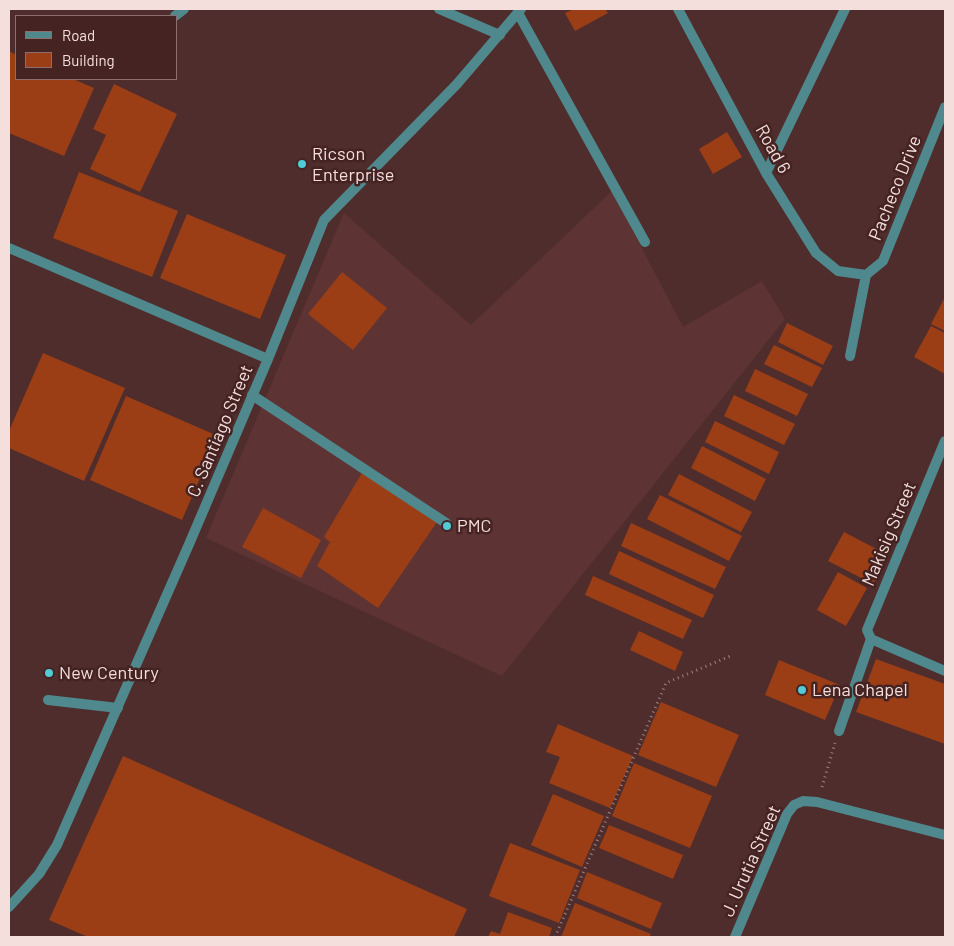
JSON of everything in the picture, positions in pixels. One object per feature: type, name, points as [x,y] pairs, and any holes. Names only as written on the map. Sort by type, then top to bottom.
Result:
[{"type":"street","points":[[439,9],[500,36]]},
{"type":"street","name":"Road 6","points":[[678,9],[766,173],[816,253],[838,271],[866,275]]},
{"type":"street","points":[[766,173],[845,9]]},
{"type":"street","points":[[520,11],[645,242]]},
{"type":"street","name":"C. Santiago Street","points":[[9,907],[39,874],[57,845],[186,551],[268,359],[324,220],[457,84],[520,11]]},
{"type":"street","name":"Pacheco Drive","points":[[866,275],[883,261],[945,107]]},
{"type":"street","points":[[9,248],[268,359]]},
{"type":"street","points":[[850,356],[866,275]]},
{"type":"street","points":[[252,395],[446,522]]},
{"type":"street","name":"Makisig Street","points":[[839,731],[871,639],[867,630],[945,441]]},
{"type":"street","points":[[871,639],[945,671]]},
{"type":"street","points":[[48,700],[118,708]]},
{"type":"street","name":"J. Urutia Street","points":[[735,937],[787,814],[794,805],[803,801],[817,802],[945,835]]},
{"type":"path","points":[[555,937],[666,682],[734,655]]},
{"type":"path","points":[[817,802],[839,731]]},
{"type":"shaded area","points":[[612,191],[683,327],[762,281],[785,319],[502,676],[206,538],[344,213],[471,325]]},
{"type":"building","points":[[574,9],[605,9],[608,13],[575,31],[565,13]]},
{"type":"building","points":[[9,51],[15,54],[15,80],[75,80],[94,88],[64,156],[9,133]]},
{"type":"building","points":[[114,84],[177,114],[140,192],[90,169],[106,135],[93,129]]},
{"type":"building","points":[[727,132],[742,157],[713,174],[699,149]]},
{"type":"building","points":[[79,172],[178,211],[152,277],[53,238]]},
{"type":"building","points":[[187,214],[286,255],[260,319],[160,278]]},
{"type":"building","points":[[342,272],[387,308],[353,350],[308,314]]},
{"type":"building","points":[[945,297],[945,331],[931,324]]},
{"type":"building","points":[[787,323],[833,346],[823,365],[778,342]]},
{"type":"building","points":[[931,326],[945,333],[945,374],[914,357]]},
{"type":"building","points":[[774,345],[822,368],[812,387],[764,364]]},
{"type":"building","points":[[43,353],[125,388],[84,481],[9,448],[9,431]]},
{"type":"building","points":[[755,369],[808,394],[797,416],[745,391]]},
{"type":"building","points":[[734,395],[795,424],[784,445],[724,416]]},
{"type":"building","points":[[126,396],[218,436],[182,520],[90,480]]},
{"type":"building","points":[[715,421],[779,452],[769,474],[705,442]]},
{"type":"building","points":[[702,446],[766,479],[755,501],[691,468]]},
{"type":"building","points":[[363,471],[437,522],[378,608],[317,566],[330,542],[324,537]]},
{"type":"building","points":[[679,474],[752,512],[741,532],[668,495]]},
{"type":"building","points":[[660,495],[742,536],[729,561],[647,519]]},
{"type":"building","points":[[263,508],[321,540],[301,578],[242,547]]},
{"type":"building","points":[[631,523],[726,567],[715,589],[621,546]]},
{"type":"building","points":[[844,532],[888,555],[873,584],[828,561]]},
{"type":"building","points":[[619,551],[714,595],[703,618],[609,574]]},
{"type":"building","points":[[838,572],[867,588],[846,626],[817,610]]},
{"type":"building","points":[[593,576],[692,620],[683,639],[585,595]]},
{"type":"building","points":[[639,631],[683,652],[675,671],[630,650]]},
{"type":"building","points":[[876,659],[945,684],[945,744],[856,712]]},
{"type":"building","name":"Lena Chapel","points":[[779,660],[840,685],[825,720],[765,695]]},
{"type":"building","points":[[661,702],[739,735],[716,787],[638,755]]},
{"type":"building","points":[[558,724],[633,756],[610,808],[549,783],[560,757],[546,752]]},
{"type":"building","points":[[123,756],[467,909],[454,937],[88,937],[49,920]]},
{"type":"building","points":[[634,763],[712,796],[690,848],[612,816]]},
{"type":"building","points":[[553,794],[604,816],[582,867],[531,845]]},
{"type":"building","points":[[609,825],[683,855],[673,879],[599,848]]},
{"type":"building","points":[[510,843],[580,870],[559,923],[489,896]]},
{"type":"building","points":[[587,872],[662,903],[651,929],[577,898]]},
{"type":"building","points":[[575,903],[651,934],[649,937],[561,937]]},
{"type":"building","points":[[508,912],[552,928],[549,937],[488,937],[491,931],[500,934]]},
{"type":"place","name":"Ricson Enterprise","points":[[302,164]]},
{"type":"place","name":"PMC","points":[[447,526]]},
{"type":"place","name":"New Century","points":[[49,673]]},
{"type":"place","name":"Lena Chapel","points":[[802,690]]}]
